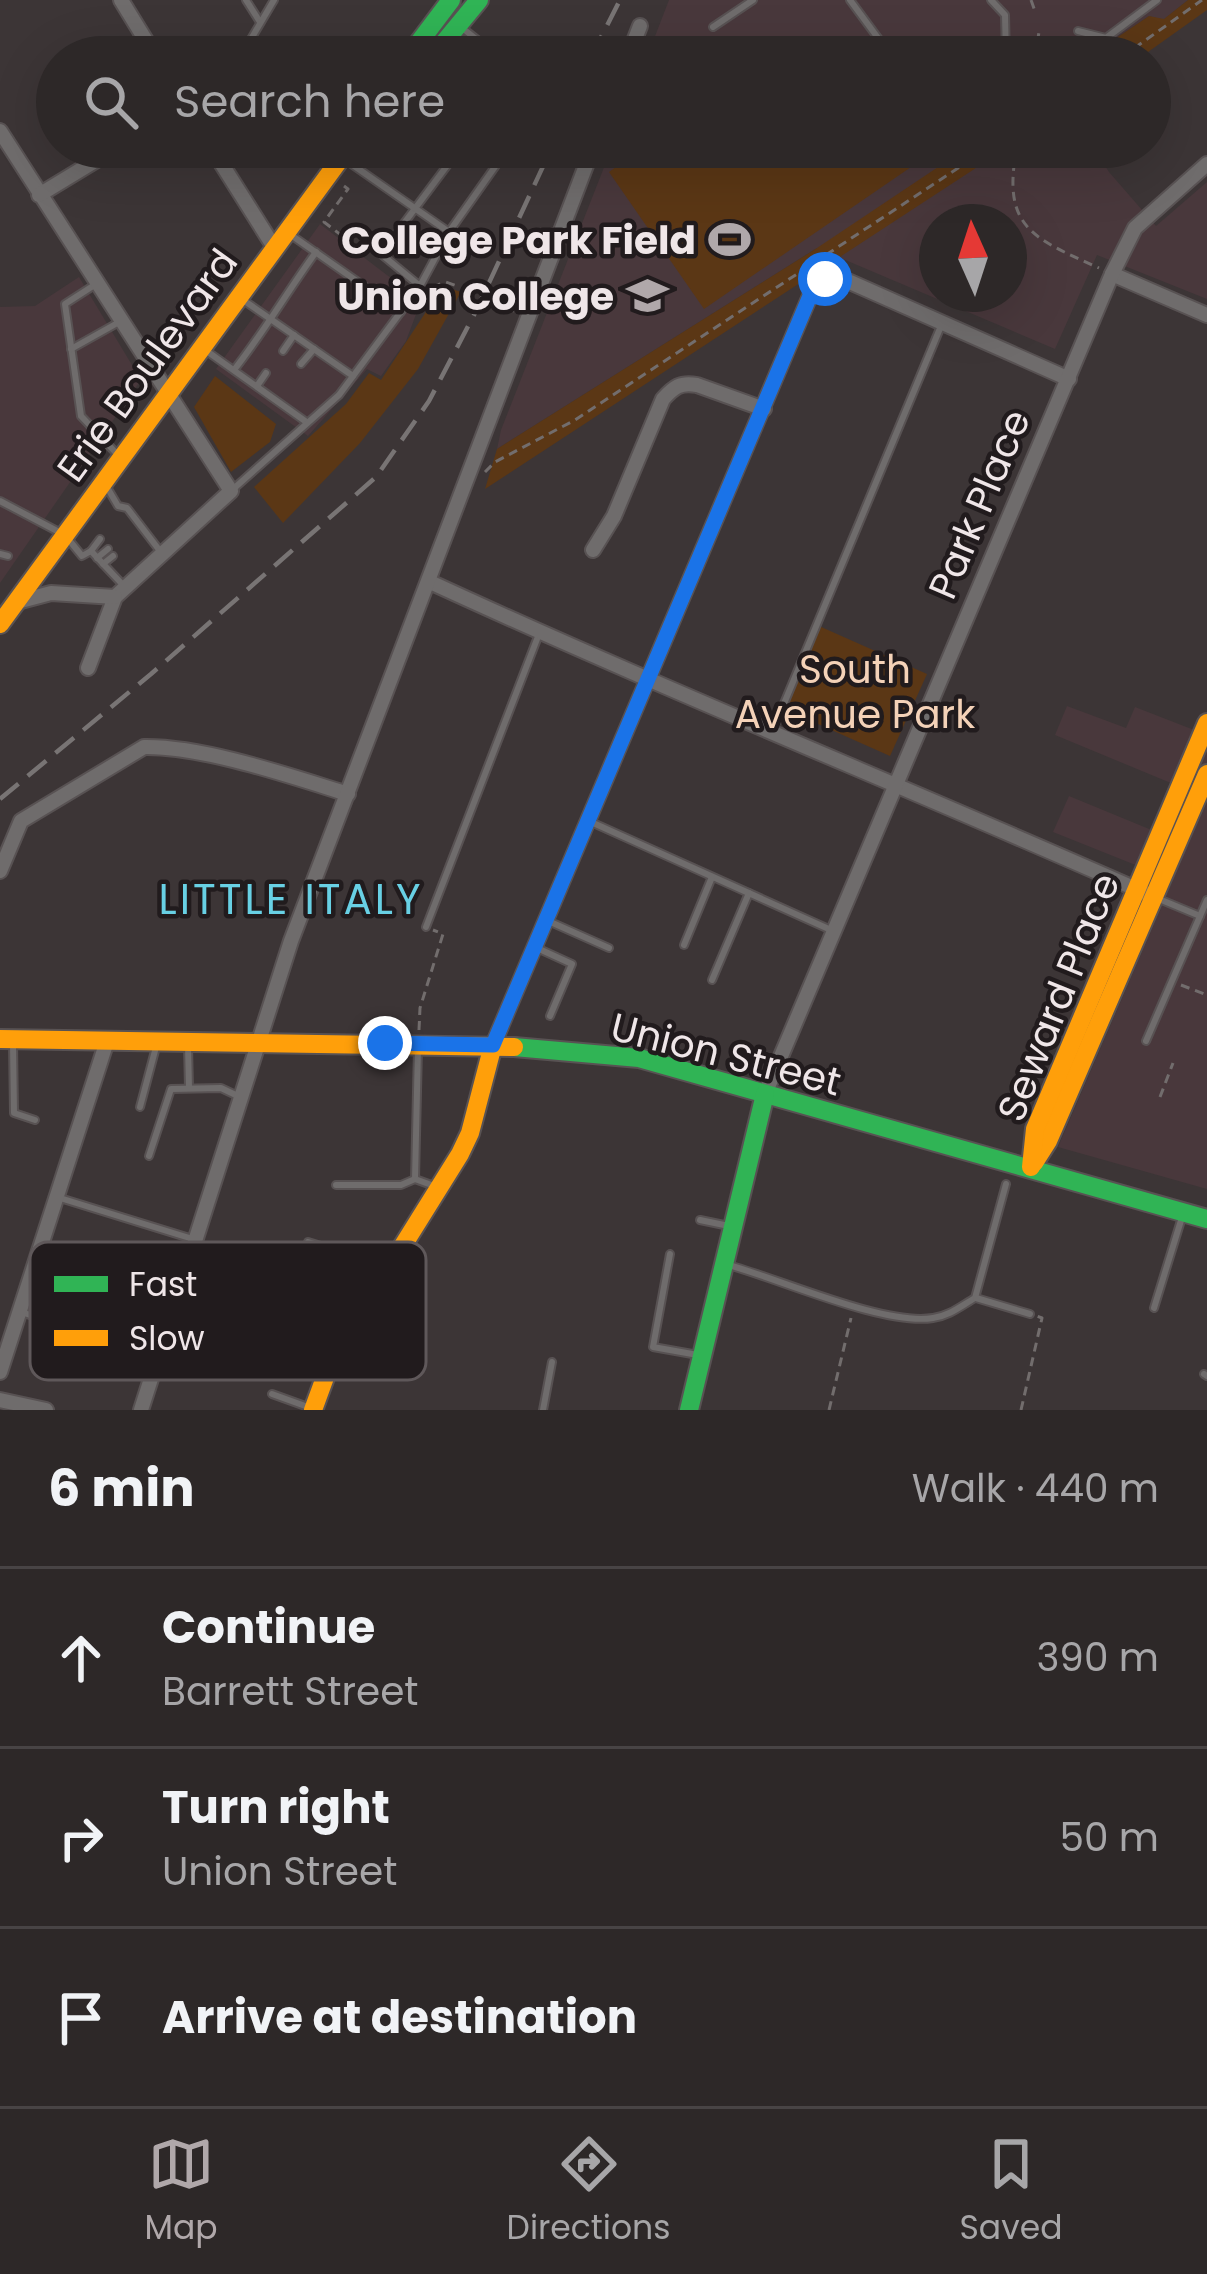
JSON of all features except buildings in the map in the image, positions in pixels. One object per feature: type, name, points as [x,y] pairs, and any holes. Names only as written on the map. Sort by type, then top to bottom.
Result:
[{"type":"main road","points":[[424,36],[451,0]]},
{"type":"main road","points":[[450,36],[479,0]]},
{"type":"main road","name":"Erie Boulevard","points":[[0,624],[8,603],[64,535],[328,168]]},
{"type":"main road","name":"Seward Place","points":[[1031,1166],[1048,1142],[1207,723]]},
{"type":"main road","name":"Seward Place","points":[[1145,893],[1207,774]]},
{"type":"main road","name":"Union Street","points":[[6,1040],[493,1045],[639,1058],[1207,1219]]},
{"type":"main road","points":[[406,1242],[470,1133],[493,1045]]},
{"type":"main road","points":[[689,1410],[766,1094]]},
{"type":"main road","points":[[314,1409],[324,1380]]},
{"type":"street","points":[[122,0],[143,36]]},
{"type":"street","points":[[636,36],[640,26]]},
{"type":"street","points":[[0,131],[231,490],[120,592],[88,668]]},
{"type":"street","name":"Park Place","points":[[766,1094],[1112,274],[1135,228],[1207,164]]},
{"type":"street","points":[[39,195],[83,168]]},
{"type":"street","points":[[228,168],[280,239]]},
{"type":"street","points":[[198,1241],[285,960],[584,168]]},
{"type":"street","points":[[1112,274],[1207,315]]},
{"type":"street","points":[[493,1045],[810,296],[825,279],[850,282],[1069,379]]},
{"type":"street","points":[[593,550],[614,515],[663,400],[672,390],[686,383],[697,385],[764,409]]},
{"type":"street","points":[[430,582],[648,681],[1145,893]]},
{"type":"street","points":[[8,603],[51,593],[120,592]]},
{"type":"street","points":[[0,871],[21,821],[144,747],[197,753],[349,794]]},
{"type":"street","points":[[41,1242],[107,1041]]},
{"type":"street","points":[[0,1372],[30,1277]]},
{"type":"street","points":[[142,1410],[152,1380]]},
{"type":"street","points":[[0,1400],[46,1410]]},
{"type":"lane","points":[[247,0],[261,24]]},
{"type":"lane","points":[[253,36],[274,0]]},
{"type":"lane","points":[[713,27],[753,0]]},
{"type":"lane","points":[[850,0],[877,36]]},
{"type":"lane","points":[[991,0],[1004,15],[1005,36]]},
{"type":"lane","points":[[1109,36],[1157,0]]},
{"type":"lane","points":[[458,26],[471,36]]},
{"type":"lane","points":[[1078,32],[1097,36]]},
{"type":"lane","points":[[364,168],[449,232]]},
{"type":"lane","points":[[420,286],[381,254],[446,168]]},
{"type":"lane","points":[[231,490],[339,395],[420,286],[449,232],[494,168]]},
{"type":"lane","points":[[280,239],[316,252],[401,312]]},
{"type":"lane","points":[[234,370],[265,332],[268,317],[316,252]]},
{"type":"lane","points":[[96,284],[65,304],[71,349],[81,416],[120,457]]},
{"type":"lane","points":[[238,296],[353,376]]},
{"type":"lane","points":[[71,349],[121,321]]},
{"type":"lane","points":[[772,732],[942,323]]},
{"type":"lane","points":[[283,351],[294,335]]},
{"type":"lane","points":[[201,347],[306,422]]},
{"type":"lane","points":[[301,364],[314,349]]},
{"type":"lane","points":[[257,386],[266,373]]},
{"type":"lane","points":[[276,400],[286,388]]},
{"type":"lane","points":[[103,481],[118,506],[127,508],[162,553]]},
{"type":"lane","points":[[0,500],[64,535],[82,556],[111,553]]},
{"type":"lane","points":[[123,522],[133,516]]},
{"type":"lane","points":[[133,536],[143,529]]},
{"type":"lane","points":[[100,538],[97,558],[120,592]]},
{"type":"lane","points":[[426,927],[541,631]]},
{"type":"lane","points":[[588,820],[833,932]]},
{"type":"lane","points":[[684,945],[712,877]]},
{"type":"lane","points":[[712,980],[749,893]]},
{"type":"lane","points":[[1145,893],[1200,916]]},
{"type":"lane","points":[[1146,1042],[1207,900]]},
{"type":"lane","points":[[545,920],[609,948]]},
{"type":"lane","points":[[534,947],[572,964],[550,1016]]},
{"type":"lane","points":[[6,1040],[14,1113],[35,1120]]},
{"type":"lane","points":[[140,1107],[157,1041]]},
{"type":"lane","points":[[188,1041],[189,1088]]},
{"type":"lane","points":[[415,1179],[418,1044]]},
{"type":"lane","points":[[148,1156],[171,1088],[221,1088],[243,1098]]},
{"type":"lane","points":[[336,1185],[401,1185],[415,1179],[440,1188]]},
{"type":"lane","points":[[723,1264],[855,1304],[927,1320],[946,1316],[975,1298],[1006,1184]]},
{"type":"lane","points":[[56,1197],[198,1241]]},
{"type":"lane","points":[[1154,1308],[1184,1212]]},
{"type":"lane","points":[[700,1220],[732,1226]]},
{"type":"lane","points":[[670,1254],[653,1347],[702,1356]]},
{"type":"lane","points":[[975,1298],[1030,1314]]},
{"type":"lane","points":[[19,1311],[30,1315]]},
{"type":"lane","points":[[543,1410],[552,1362]]},
{"type":"lane","points":[[272,1394],[314,1409]]},
{"type":"path","points":[[1031,0],[1036,14]]},
{"type":"path","points":[[1151,36],[1202,0]]},
{"type":"path","points":[[1038,36],[1039,32]]},
{"type":"path","points":[[464,495],[495,462],[575,420],[958,168]]},
{"type":"path","points":[[1015,168],[1012,198],[1024,224],[1040,240],[1112,274]]},
{"type":"path","points":[[499,305],[527,316]]},
{"type":"path","points":[[418,1044],[420,1008],[443,934],[426,927]]},
{"type":"path","points":[[1172,981],[1207,995]]},
{"type":"path","points":[[1160,1097],[1173,1063]]},
{"type":"path","points":[[829,1410],[855,1304]]},
{"type":"path","points":[[1021,1410],[1042,1318],[1030,1314]]},
{"type":"shaded area","points":[[669,0],[1188,0],[1163,20],[1149,16],[1119,36],[655,36]]},
{"type":"shaded area","name":"Union College","points":[[604,168],[1106,168],[1156,226],[1207,182],[1207,299],[1097,255],[1055,349],[968,312],[1027,312],[1027,204],[919,204],[919,291],[817,248],[497,449]]},
{"type":"shaded area","points":[[320,224],[421,301],[406,341],[381,376],[367,369],[308,436],[216,369]]},
{"type":"shaded area","points":[[79,277],[141,380],[0,583],[0,307],[35,306]]},
{"type":"shaded area","points":[[1067,706],[1126,728],[1135,707],[1207,735],[1207,798],[1055,735]]},
{"type":"shaded area","points":[[1069,796],[1188,845],[1207,802],[1207,1189],[1058,1147],[1173,880],[1053,832]]},
{"type":"green space","points":[[1188,0],[1207,0],[1207,10],[1170,36],[1119,36],[1149,16],[1164,19]]},
{"type":"green space","name":"College Park Field","points":[[615,168],[910,168],[704,309],[609,172]]},
{"type":"green space","points":[[937,168],[976,168],[485,489],[497,449]]},
{"type":"green space","points":[[443,286],[461,292],[418,369],[360,443],[283,523],[254,487],[346,404],[369,373],[381,380]]},
{"type":"green space","points":[[215,376],[276,424],[270,442],[231,472],[194,407]]},
{"type":"green space","name":"South Avenue Park","points":[[819,626],[927,674],[890,756],[782,708]]},
{"type":"railway","points":[[602,36],[620,0]]},
{"type":"railway","points":[[0,799],[376,477],[429,401],[542,168]]},
{"type":"traffic: fast","points":[[424,36],[451,0]]},
{"type":"traffic: fast","points":[[449,36],[479,0]]},
{"type":"traffic: fast","points":[[514,1047],[639,1058],[1207,1219]]},
{"type":"traffic: fast","points":[[689,1410],[765,1094]]},
{"type":"traffic: slow","points":[[0,624],[334,168]]},
{"type":"traffic: slow","points":[[1031,1167],[1035,1129],[1207,723]]},
{"type":"traffic: slow","points":[[1034,1163],[1048,1141],[1207,774]]},
{"type":"traffic: slow","points":[[0,1039],[514,1047]]},
{"type":"traffic: slow","points":[[405,1242],[470,1133],[493,1045]]},
{"type":"traffic: slow","points":[[313,1410],[324,1380]]},
{"type":"place","name":"College Park Field","points":[[730,240]]},
{"type":"place","name":"Union College","points":[[648,296]]},
{"type":"district","name":"LITTLE ITALY","points":[[291,899]]},
{"type":"route","points":[[385,1043],[493,1045],[810,296],[825,279]]}]
